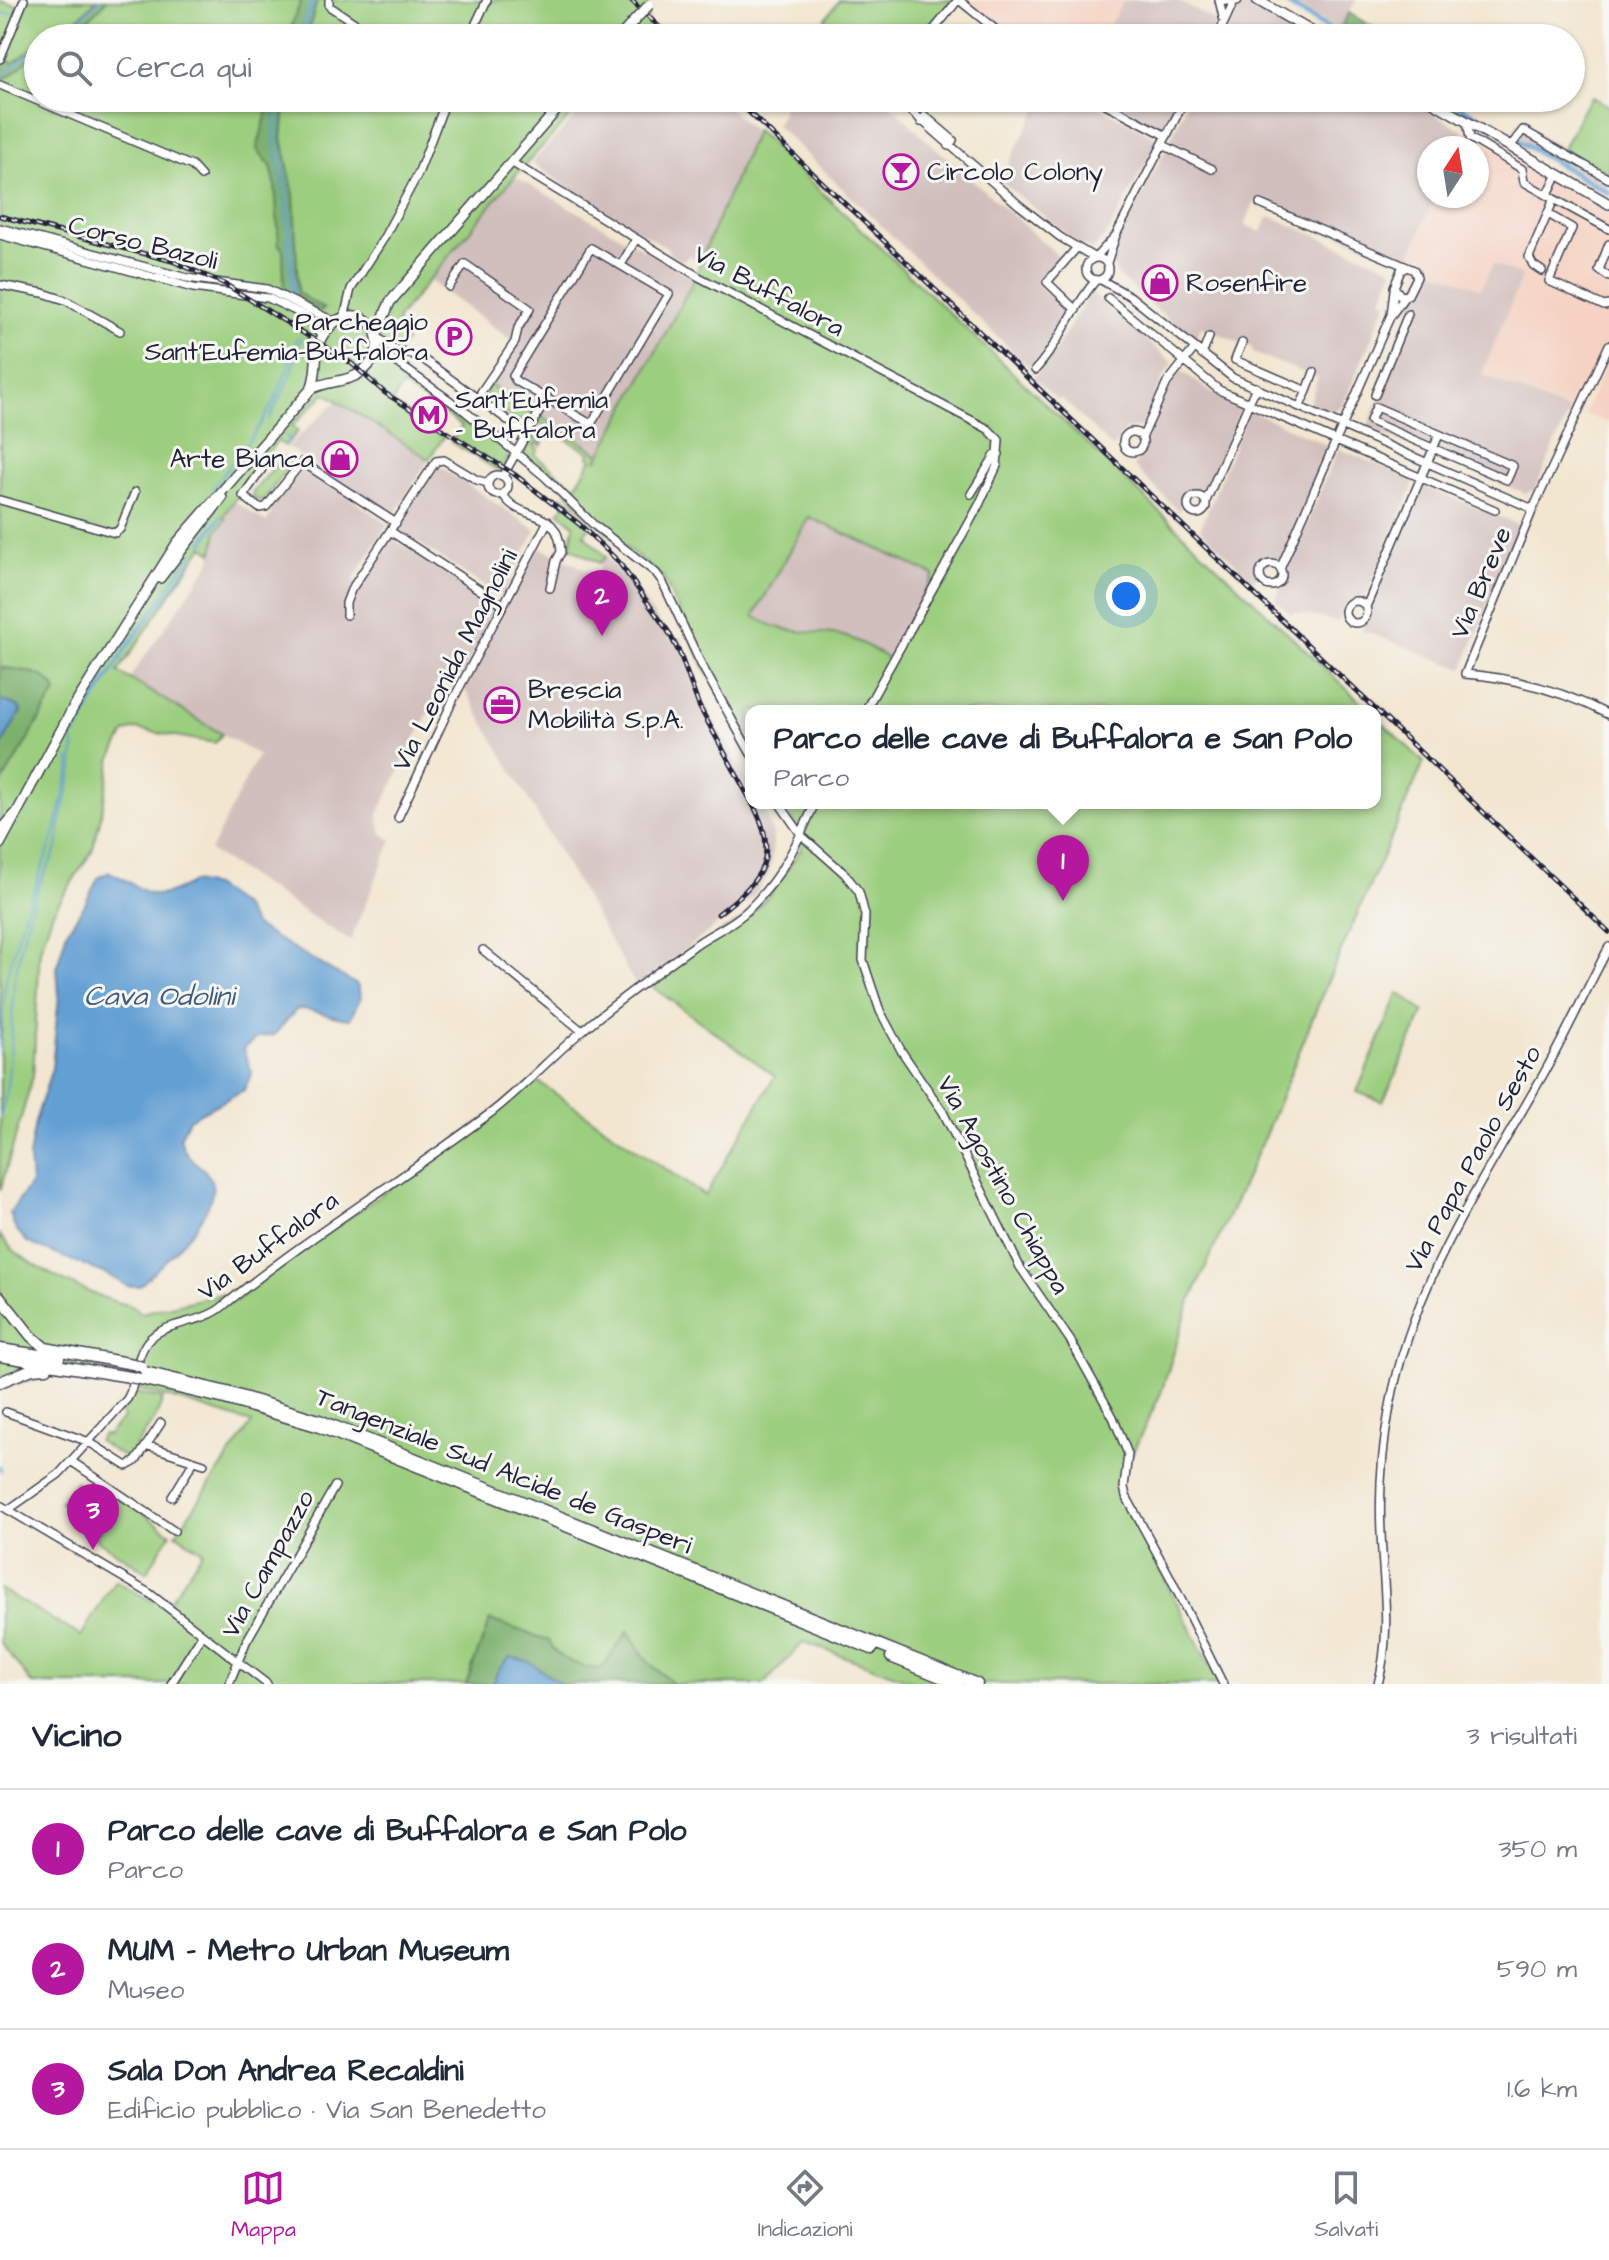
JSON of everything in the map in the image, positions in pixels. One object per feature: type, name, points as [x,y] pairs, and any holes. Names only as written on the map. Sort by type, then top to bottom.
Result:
[{"type":"highway","points":[[0,1297],[31,1336],[45,1348],[136,1371]]},
{"type":"highway","name":"Tangenziale Sud Alcide de Gasperi","points":[[0,1349],[157,1374],[319,1420],[977,1684]]},
{"type":"highway","name":"Tangenziale Sud Alcide de Gasperi","points":[[0,1356],[114,1374],[136,1371],[317,1426],[958,1684]]},
{"type":"highway","points":[[0,1382],[39,1368],[91,1375],[114,1374]]},
{"type":"main road","points":[[1250,0],[1259,1],[1299,24]]},
{"type":"main road","points":[[631,24],[651,2]]},
{"type":"main road","points":[[311,389],[346,380],[357,374],[374,356],[377,335],[390,302],[555,112]]},
{"type":"main road","points":[[1450,112],[1512,144],[1609,205]]},
{"type":"main road","points":[[0,844],[98,664],[177,543],[311,389],[322,337],[339,320],[362,317],[390,302]]},
{"type":"main road","points":[[362,317],[372,324],[377,335]]},
{"type":"main road","points":[[317,368],[333,381]]},
{"type":"main road","points":[[149,589],[188,544],[233,481]]},
{"type":"main road","points":[[188,544],[187,536],[200,520],[202,511]]},
{"type":"street","points":[[0,59],[24,0]]},
{"type":"street","points":[[329,0],[329,6],[356,24]]},
{"type":"street","points":[[476,24],[487,0]]},
{"type":"street","points":[[938,24],[958,0],[988,24]]},
{"type":"street","points":[[1224,21],[1229,0]]},
{"type":"street","points":[[1223,24],[1229,0]]},
{"type":"street","points":[[0,85],[24,95]]},
{"type":"street","points":[[64,112],[192,166],[201,176]]},
{"type":"street","points":[[322,337],[315,318],[339,320],[351,289],[382,241],[418,174],[442,112]]},
{"type":"street","points":[[911,112],[921,122],[925,116],[953,140],[949,146],[1060,237],[1093,276],[1130,296],[1233,378],[1533,509]]},
{"type":"street","points":[[1121,112],[1167,136]]},
{"type":"street","points":[[1093,276],[1107,275],[1116,235],[1179,112]]},
{"type":"street","points":[[1467,122],[1470,138],[1522,169],[1524,182],[1609,229]]},
{"type":"street","points":[[1512,144],[1525,130],[1609,179]]},
{"type":"street","points":[[1163,145],[1212,169]]},
{"type":"street","name":"Via Buffalora","points":[[511,162],[699,277],[988,429],[999,440],[999,453]]},
{"type":"street","points":[[1542,271],[1533,265],[1529,257],[1548,214],[1558,174]]},
{"type":"street","points":[[1260,204],[1416,272],[1417,277],[1410,293],[1390,317],[1280,569]]},
{"type":"street","points":[[1548,214],[1572,228],[1549,281],[1604,306],[1609,305]]},
{"type":"street","name":"Corso Bazoli","points":[[0,228],[187,278],[267,289],[315,318]]},
{"type":"street","name":"Corso Bazoli","points":[[0,235],[193,288],[268,298],[315,318]]},
{"type":"street","points":[[1035,370],[1054,348],[1076,310],[1093,276],[1095,258],[1116,235]]},
{"type":"street","points":[[1060,237],[1108,266],[1130,296]]},
{"type":"street","points":[[621,265],[636,239]]},
{"type":"street","points":[[1609,244],[1599,269],[1600,273],[1609,277]]},
{"type":"street","points":[[591,248],[669,294],[591,424],[547,395],[516,381],[514,371],[591,248]]},
{"type":"street","points":[[1074,251],[1047,282],[1076,310]]},
{"type":"street","points":[[449,287],[465,264],[530,309],[518,328],[515,342],[481,392],[480,400]]},
{"type":"street","points":[[1390,317],[1394,290],[1404,269]]},
{"type":"street","points":[[0,285],[65,300],[120,331]]},
{"type":"street","points":[[1394,290],[1405,296]]},
{"type":"street","points":[[1108,298],[1219,390],[1495,510]]},
{"type":"street","points":[[348,302],[362,317]]},
{"type":"street","points":[[1138,324],[1149,310]]},
{"type":"street","points":[[1375,395],[1408,314]]},
{"type":"street","points":[[377,335],[391,348],[420,357],[527,434]]},
{"type":"street","points":[[1202,355],[1209,337]]},
{"type":"street","points":[[1242,343],[1235,360],[1307,391]]},
{"type":"street","name":"Via Breve","points":[[1609,345],[1533,509],[1465,674],[1507,678],[1564,693],[1609,715]]},
{"type":"street","points":[[1142,438],[1167,383],[1194,349]]},
{"type":"street","points":[[1376,349],[1391,355]]},
{"type":"street","points":[[374,356],[389,357],[466,412],[594,525],[656,573],[745,743]]},
{"type":"street","points":[[1300,406],[1314,372]]},
{"type":"street","points":[[1206,501],[1256,387]]},
{"type":"street","points":[[503,476],[547,395]]},
{"type":"street","points":[[1376,407],[1439,435],[1513,466],[1507,480],[1370,421],[1376,407]]},
{"type":"street","points":[[1366,607],[1439,435]]},
{"type":"street","points":[[971,494],[999,453]]},
{"type":"street","points":[[868,705],[926,592],[979,505],[997,466],[999,453]]},
{"type":"street","points":[[346,615],[351,590],[436,461],[444,460],[477,480],[488,483]]},
{"type":"street","points":[[251,461],[262,469],[243,496],[259,508],[266,507],[302,462],[396,523]]},
{"type":"street","points":[[503,476],[494,475],[488,483],[488,489],[493,494],[503,494]]},
{"type":"street","points":[[503,476],[508,485],[503,494]]},
{"type":"street","points":[[0,500],[115,533],[120,529],[135,492]]},
{"type":"street","points":[[503,494],[514,508],[548,521],[559,538],[558,561],[550,588]]},
{"type":"street","name":"Via Leonida Magnolini","points":[[398,818],[454,698],[548,521]]},
{"type":"street","points":[[390,531],[503,605]]},
{"type":"street","name":"Via Agostino Chiappa","points":[[783,809],[802,836],[845,874],[859,892],[865,915],[863,960],[880,1011],[902,1052],[943,1112],[1020,1267],[1070,1340],[1113,1417],[1128,1454],[1124,1487],[1126,1496],[1223,1684]]},
{"type":"street","name":"Via Buffalora","points":[[4,1508],[48,1482],[89,1442],[130,1395],[140,1355],[151,1338],[161,1331],[213,1314],[281,1259],[491,1112],[582,1031],[689,949],[747,911],[775,878],[802,836],[813,809]]},
{"type":"street","points":[[0,830],[16,813]]},
{"type":"street","name":"Via Papa Paolo Sesto","points":[[1378,1684],[1387,1622],[1381,1534],[1383,1459],[1392,1395],[1409,1332],[1445,1246],[1537,1086],[1609,947]]},
{"type":"street","points":[[483,950],[582,1031]]},
{"type":"street","points":[[419,1150],[425,1159]]},
{"type":"street","points":[[6,1412],[89,1442],[127,1466],[136,1461],[161,1423]]},
{"type":"street","points":[[146,1445],[204,1464]]},
{"type":"street","points":[[71,1461],[174,1531]]},
{"type":"street","points":[[172,1497],[194,1461]]},
{"type":"street","name":"Via Campazzo","points":[[229,1684],[236,1662],[335,1486]]},
{"type":"street","points":[[4,1508],[149,1593],[267,1684]]},
{"type":"street","points":[[171,1684],[202,1635]]},
{"type":"shaded area","points":[[962,0],[1124,0],[1110,24],[994,24]]},
{"type":"shaded area","points":[[1124,0],[1177,0],[1217,22],[1216,24],[1110,24]]},
{"type":"shaded area","points":[[1288,0],[1356,0],[1342,24],[1329,24]]},
{"type":"shaded area","points":[[1245,6],[1277,24],[1231,24],[1239,8]]},
{"type":"shaded area","points":[[579,112],[733,112],[755,132],[700,261],[690,255],[681,261],[670,254],[667,247],[605,212],[532,163]]},
{"type":"shaded area","points":[[782,112],[898,112],[1061,258],[1037,284],[1067,313],[1046,350],[1029,367],[776,125]]},
{"type":"shaded area","points":[[1036,112],[1108,112],[1159,139],[1109,231],[1093,250],[1077,243],[1000,180]]},
{"type":"shaded area","points":[[1127,112],[1173,112],[1164,131]]},
{"type":"shaded area","points":[[1183,112],[1429,112],[1463,130],[1460,136],[1417,136],[1417,208],[1430,208],[1409,260],[1481,289],[1493,264],[1522,276],[1482,374],[1570,411],[1535,489],[1526,493],[1514,489],[1367,428],[1418,311],[1409,307],[1425,270],[1255,200],[1245,225],[1262,232],[1268,217],[1272,217],[1392,268],[1382,299],[1387,302],[1343,405],[1333,411],[1309,404],[1318,378],[1253,353],[1252,347],[1201,327],[1194,341],[1118,276],[1112,262],[1115,246]]},
{"type":"shaded area","points":[[1518,122],[1609,176],[1609,188],[1512,133]]},
{"type":"shaded area","points":[[1489,145],[1609,213],[1609,338],[1576,412],[1482,373],[1522,276],[1493,264],[1481,289],[1409,259],[1431,208],[1489,208]]},
{"type":"shaded area","points":[[516,177],[694,278],[602,455],[491,385],[517,344],[430,281]]},
{"type":"shaded area","points":[[1090,292],[1173,363],[1143,424],[1125,430],[1113,448],[1061,398],[1057,400],[1033,377],[1051,358]]},
{"type":"shaded area","points":[[1609,356],[1609,423],[1584,414]]},
{"type":"shaded area","points":[[1180,370],[1212,393],[1241,408],[1208,485],[1186,496],[1179,511],[1134,467],[1165,395]]},
{"type":"shaded area","points":[[338,400],[429,459],[393,517],[287,447]]},
{"type":"shaded area","points":[[1251,411],[1329,446],[1281,560],[1260,567],[1254,581],[1200,529]]},
{"type":"shaded area","points":[[1340,449],[1414,483],[1367,594],[1363,599],[1347,604],[1338,622],[1294,612],[1291,614],[1275,600]]},
{"type":"shaded area","points":[[302,466],[388,524],[353,580],[361,585],[392,538],[491,602],[495,610],[456,687],[444,681],[378,814],[382,834],[392,840],[350,941],[210,851],[258,755],[129,679],[210,563],[218,531],[227,519],[220,514],[231,499],[266,522],[272,513],[268,511]]},
{"type":"shaded area","points":[[439,466],[536,530],[501,597],[399,530],[398,526]]},
{"type":"shaded area","points":[[1423,486],[1522,526],[1463,669],[1362,630]]},
{"type":"shaded area","points":[[809,518],[933,575],[889,657],[851,637],[822,631],[785,629],[770,625],[755,615]]},
{"type":"shaded area","points":[[537,546],[597,575],[606,557],[635,588],[671,640],[681,637],[703,700],[745,776],[745,809],[763,809],[773,834],[769,873],[753,897],[637,987],[464,688]]},
{"type":"green space","points":[[26,0],[647,0],[648,24],[24,24],[24,112],[574,112],[515,176],[398,318],[397,332],[406,341],[391,362],[402,372],[398,379],[507,450],[510,455],[501,472],[451,442],[462,426],[402,386],[392,403],[444,437],[429,459],[325,393],[292,426],[298,431],[285,446],[277,441],[223,516],[226,519],[217,531],[213,553],[203,546],[118,672],[222,734],[215,743],[135,729],[125,733],[112,757],[92,851],[53,912],[40,950],[33,1076],[0,1191],[0,1],[22,7]]},
{"type":"green space","points":[[97,0],[107,0],[84,24],[72,24]]},
{"type":"green space","points":[[301,0],[317,0],[311,24],[292,24]]},
{"type":"green space","points":[[839,0],[953,1],[933,24],[822,23]]},
{"type":"green space","points":[[1349,13],[1367,24],[1343,24]]},
{"type":"green space","points":[[24,55],[24,64],[0,80],[3,59],[13,63]]},
{"type":"green space","points":[[1592,97],[1609,106],[1609,176],[1563,149],[1582,112],[1585,112]]},
{"type":"green space","points":[[267,112],[285,112],[282,138],[294,195],[298,293],[324,309],[320,311],[284,291],[283,250],[279,245],[275,184],[271,166],[257,149]]},
{"type":"green space","points":[[756,130],[1364,705],[745,705],[745,738],[702,663],[663,577],[614,538],[575,502],[563,485],[527,457],[523,449],[531,436],[543,443],[534,446],[538,450],[535,455],[575,487],[592,459],[588,456],[590,453],[541,424],[537,426],[542,417],[600,454],[597,461],[697,274]],"holes":[[[809,517],[934,575],[889,659],[850,638],[779,628],[754,616]]]},
{"type":"green space","points":[[490,385],[533,413],[527,423],[516,421],[488,400],[485,394]]},
{"type":"green space","points":[[283,457],[291,464],[264,500],[259,501],[252,493]]},
{"type":"green space","points":[[563,496],[592,525],[584,534],[606,557],[599,563],[566,545],[566,542],[571,543],[574,525],[559,512],[566,503],[561,498]]},
{"type":"green space","points":[[0,667],[41,675],[56,692],[0,786],[0,748],[21,711],[18,706],[0,700]]},
{"type":"green space","points":[[1381,722],[1424,762],[1327,983],[1266,1133],[1189,1304],[1161,1393],[1119,1481],[1121,1495],[1219,1684],[920,1684],[804,1642],[764,1684],[32,1684],[0,1642],[0,1589],[81,1636],[115,1580],[151,1601],[156,1594],[169,1602],[203,1551],[176,1534],[252,1423],[153,1393],[76,1377],[40,1378],[0,1390],[0,1235],[20,1255],[51,1274],[131,1306],[141,1313],[221,1294],[237,1300],[290,1257],[537,1081],[705,1196],[775,1076],[650,982],[703,943],[750,915],[771,893],[801,849],[796,826],[786,809],[1381,809]]},
{"type":"green space","points":[[1399,993],[1424,1012],[1383,1102],[1357,1092]]},
{"type":"green space","points":[[135,1393],[163,1399],[156,1417],[133,1450],[136,1453],[133,1458],[126,1459],[98,1441],[103,1434],[107,1436],[124,1417],[120,1413]]},
{"type":"green space","points":[[75,1482],[102,1502],[93,1516],[77,1498],[73,1502],[67,1497],[63,1501],[68,1508],[60,1502]]},
{"type":"green space","points":[[120,1497],[171,1533],[147,1572],[94,1538]]},
{"type":"green space","points":[[490,1620],[550,1641],[557,1653],[578,1665],[601,1669],[628,1631],[648,1662],[673,1684],[562,1684],[527,1661],[498,1670],[493,1684],[466,1684]]},
{"type":"water","points":[[0,700],[18,706],[21,711],[0,748]]},
{"type":"water","name":"Cava Odolini","points":[[109,872],[157,895],[178,890],[193,882],[213,886],[242,906],[255,926],[357,985],[361,997],[350,1019],[297,1009],[274,1035],[258,1037],[243,1049],[252,1073],[244,1090],[189,1119],[180,1138],[191,1159],[210,1179],[211,1196],[206,1210],[186,1239],[140,1286],[127,1286],[106,1274],[28,1243],[15,1228],[10,1213],[31,1183],[29,1157],[35,1122],[52,1068],[59,995],[57,966],[67,931],[98,878]]},
{"type":"water","points":[[510,1657],[527,1661],[562,1684],[493,1684],[498,1670]]},
{"type":"waterway","points":[[75,24],[100,0]]},
{"type":"waterway","points":[[303,24],[312,0]]},
{"type":"waterway","points":[[307,24],[315,0]]},
{"type":"waterway","points":[[1281,0],[1321,24]]},
{"type":"waterway","points":[[0,13],[14,14]]},
{"type":"waterway","points":[[0,78],[24,58]]},
{"type":"waterway","points":[[275,112],[274,139],[285,204],[292,292]]},
{"type":"waterway","points":[[281,112],[279,135],[289,195],[295,292]]},
{"type":"waterway","points":[[1469,112],[1609,193]]},
{"type":"waterway","points":[[212,489],[253,435],[274,401],[297,337]]},
{"type":"waterway","points":[[269,419],[291,375],[301,338]]},
{"type":"waterway","points":[[284,434],[290,439],[284,445]]},
{"type":"waterway","points":[[201,543],[220,516]]},
{"type":"waterway","points":[[203,545],[222,516]]},
{"type":"waterway","points":[[72,735],[129,643],[192,553]]},
{"type":"waterway","points":[[74,737],[126,650],[196,555]]},
{"type":"waterway","points":[[0,1117],[6,1095],[14,981],[38,887],[57,848],[73,769],[74,741]]},
{"type":"waterway","points":[[0,1052],[5,982],[25,912],[52,842],[70,770],[70,758]]},
{"type":"waterway","points":[[0,1466],[1,1471]]},
{"type":"railway","points":[[631,0],[656,24]]},
{"type":"railway","points":[[749,112],[1371,705]]},
{"type":"railway","points":[[0,216],[172,261],[225,284],[351,363],[385,393],[514,474],[579,524],[618,561],[668,631],[699,706],[745,790]]},
{"type":"railway","points":[[1381,715],[1609,932]]},
{"type":"railway","points":[[718,914],[746,890],[762,866],[766,853],[765,838],[755,809]]},
{"type":"place","name":"Circolo Colony","points":[[901,172]]},
{"type":"place","name":"Rosenfire","points":[[1160,283]]},
{"type":"place","name":"Parcheggio Sant'Eufemia-Buffalora","points":[[454,337]]},
{"type":"place","name":"Sant'Eufemia - Buffalora","points":[[429,415]]},
{"type":"place","name":"Arte Bianca","points":[[340,459]]},
{"type":"place","name":"MUM - Metro Urban Museum","points":[[602,636]]},
{"type":"place","name":"Brescia Mobilità S.p.A.","points":[[502,705]]},
{"type":"place","name":"Parco delle cave di Buffalora e San Polo","points":[[1063,901]]},
{"type":"place","name":"Sala Don Andrea Recaldini","points":[[93,1550]]}]
